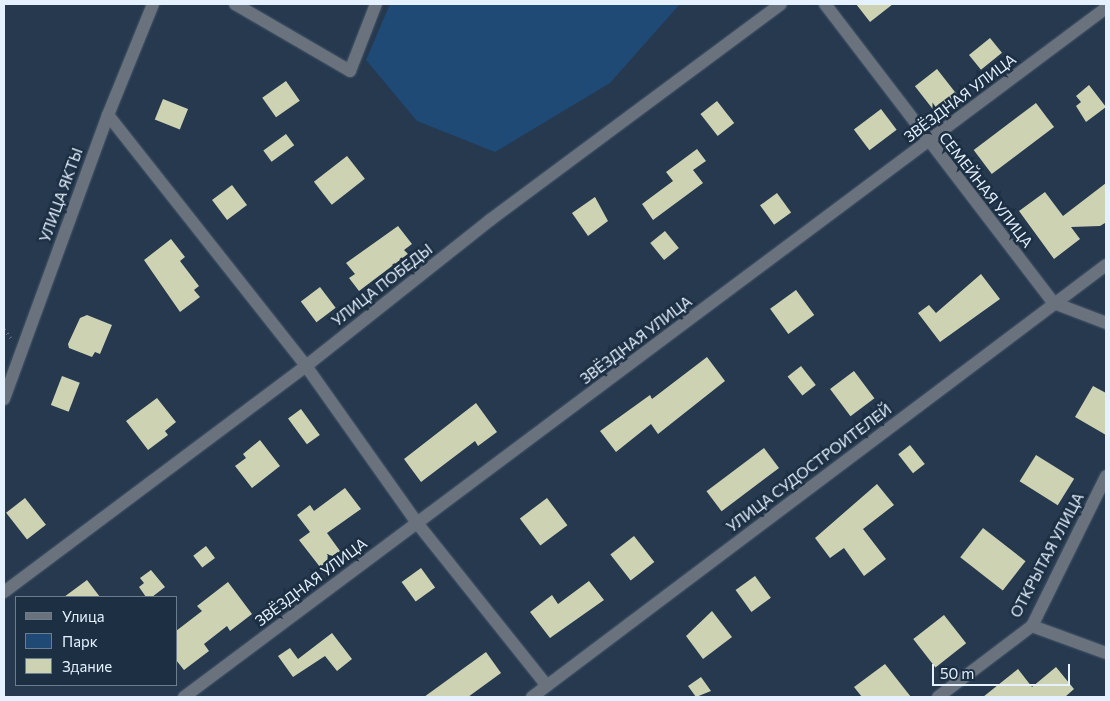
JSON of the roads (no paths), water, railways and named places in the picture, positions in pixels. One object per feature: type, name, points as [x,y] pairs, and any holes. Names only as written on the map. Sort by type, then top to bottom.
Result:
[{"type":"street","name":"УЛИЦА ЯКТЫ","points":[[4,399],[108,115],[154,4]]},
{"type":"street","points":[[235,4],[350,71],[376,4]]},
{"type":"street","name":"УЛИЦА ПОБЕДЫ","points":[[4,592],[306,366],[490,220],[781,4]]},
{"type":"street","name":"СЕМЕЙНАЯ УЛИЦА","points":[[825,4],[928,142],[1054,303]]},
{"type":"street","name":"ЗВЁЗДНАЯ УЛИЦА","points":[[184,697],[1106,8]]},
{"type":"street","points":[[108,115],[306,366],[417,523],[547,686]]},
{"type":"street","name":"УЛИЦА СУДОСТРОИТЕЛЕЙ","points":[[532,697],[1106,264]]},
{"type":"street","points":[[1054,303],[1106,323]]},
{"type":"street","name":"ОТКРЫТАЯ УЛИЦА","points":[[938,697],[1032,626],[1106,476]]},
{"type":"street","points":[[1032,626],[1106,653]]}]
